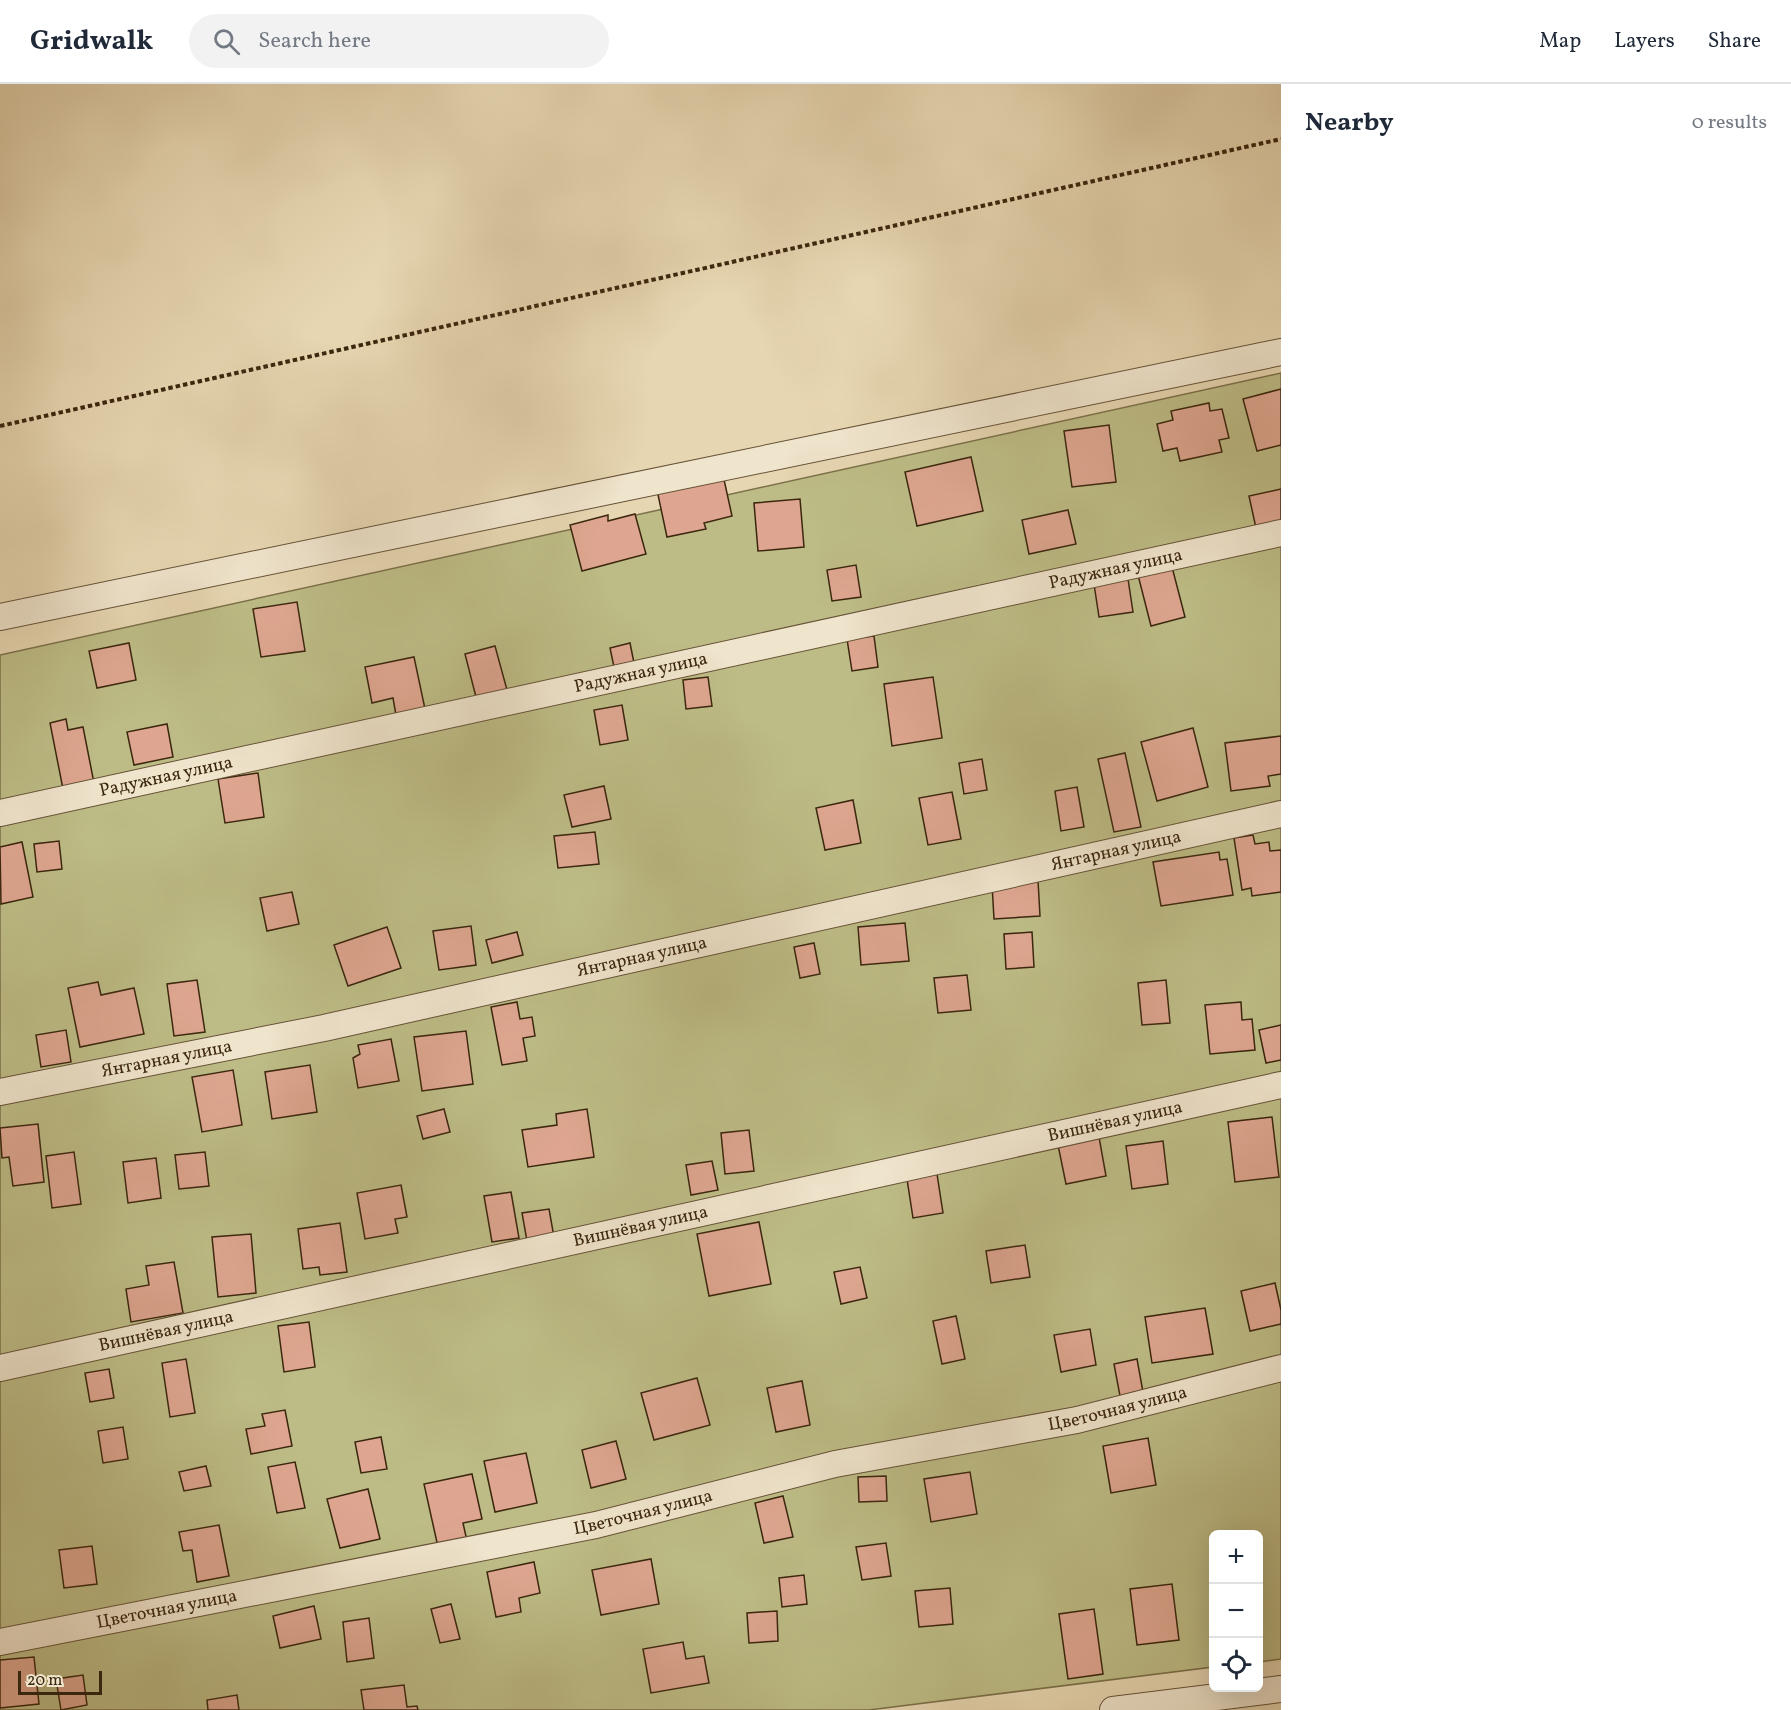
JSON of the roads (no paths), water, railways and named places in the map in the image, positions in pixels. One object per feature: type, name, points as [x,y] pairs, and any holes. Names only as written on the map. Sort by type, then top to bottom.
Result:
[{"type":"street","points":[[0,617],[1281,352]]},
{"type":"street","name":"Радужная улица","points":[[0,813],[1281,532]]},
{"type":"street","name":"Янтарная улица","points":[[0,1092],[324,1028],[1281,814]]},
{"type":"street","name":"Вишнёвая улица","points":[[0,1368],[1281,1085]]},
{"type":"street","name":"Цветочная улица","points":[[0,1642],[596,1525],[835,1464],[1077,1420],[1281,1368]]},
{"type":"street","points":[[1113,1710],[1281,1689]]}]
